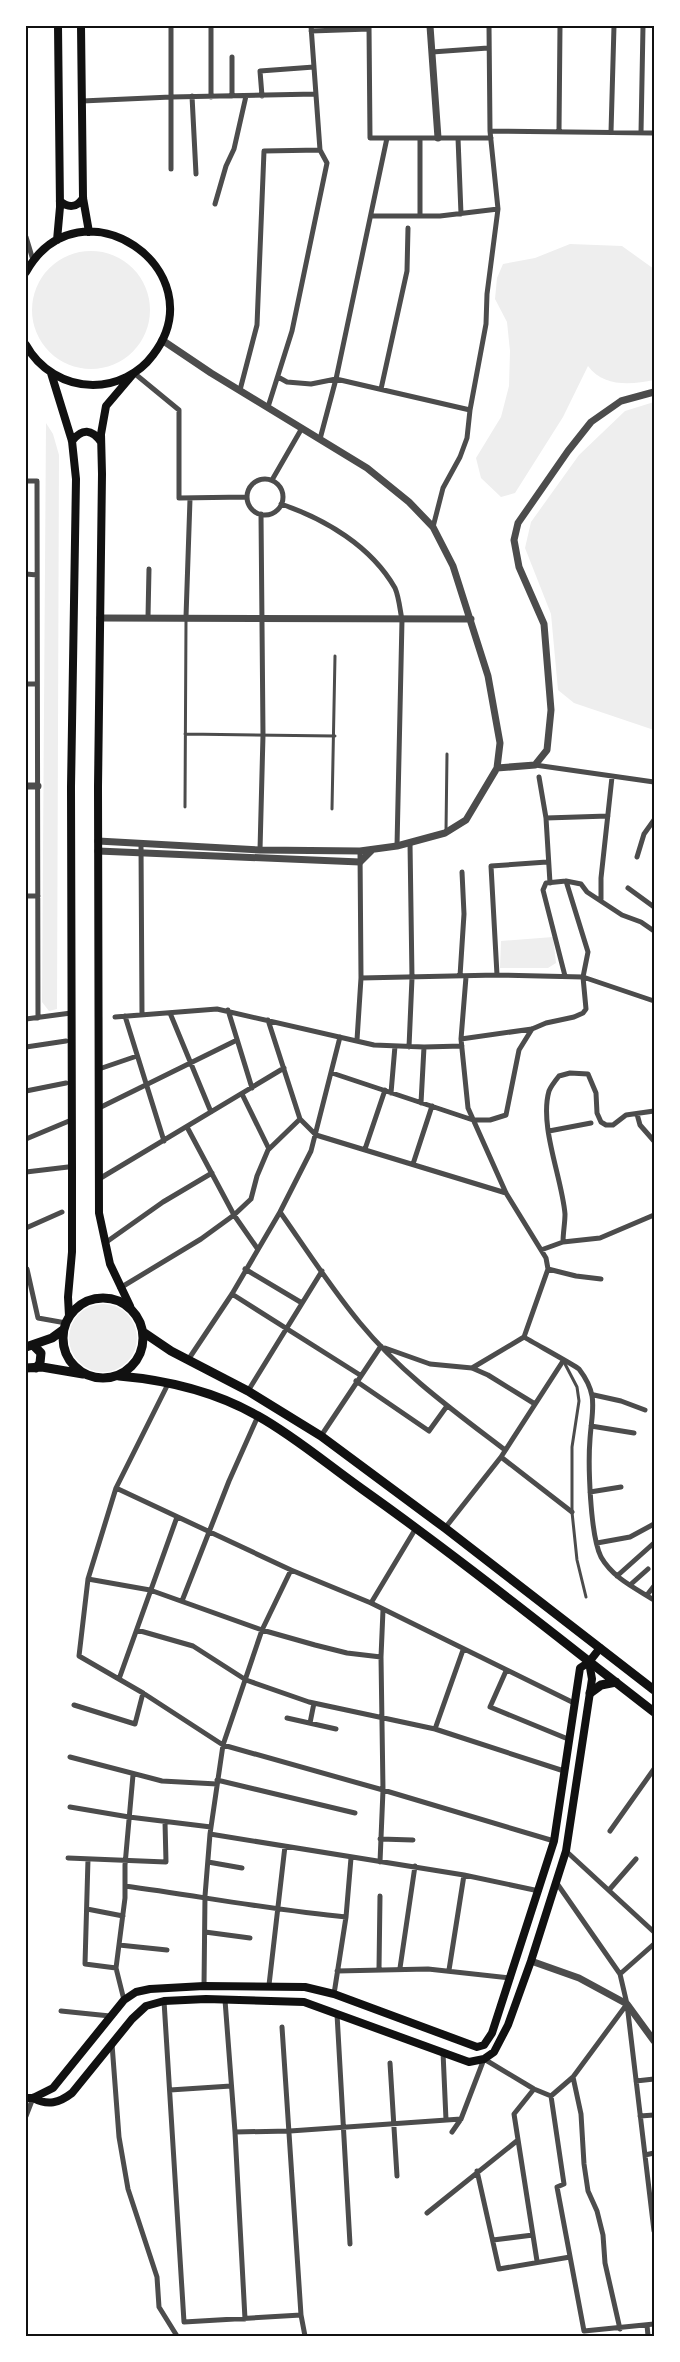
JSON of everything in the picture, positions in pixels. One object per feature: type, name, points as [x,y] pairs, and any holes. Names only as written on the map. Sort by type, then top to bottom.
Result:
[{"type":"main road","points":[[57,240],[60,201],[58,26]]},
{"type":"main road","points":[[81,26],[83,198],[89,232]]},
{"type":"main road","points":[[60,201],[73,206],[80,203],[83,198]]},
{"type":"main road","points":[[26,272],[33,260],[57,240],[89,232],[111,234],[130,241],[153,261],[163,279],[168,299],[168,320],[162,340],[151,358],[134,373],[106,406],[101,443],[98,841],[99,1213],[104,1244],[120,1288],[140,1322],[142,1332],[140,1353],[128,1370],[119,1376]]},
{"type":"main road","points":[[26,347],[51,373],[78,384],[107,384],[134,373]]},
{"type":"main road","points":[[51,373],[72,441],[76,479],[71,787],[72,1252],[64,1351],[75,1368],[84,1374]]},
{"type":"main road","points":[[72,441],[81,432],[87,431],[96,435],[101,443]]},
{"type":"main road","points":[[36,1368],[40,1363],[41,1353],[29,1346],[66,1323],[78,1306],[90,1300],[103,1298],[130,1306]]},
{"type":"main road","points":[[142,1332],[155,1342],[248,1391],[321,1436],[445,1528],[654,1690]]},
{"type":"main road","points":[[26,1368],[101,1378],[119,1376],[152,1379],[229,1402],[258,1416],[416,1528],[654,1712]]},
{"type":"main road","points":[[229,1402],[236,1385]]},
{"type":"main road","points":[[29,2098],[53,2088],[124,2000],[136,1992],[150,1989],[269,1985],[305,1987],[334,1995],[458,2041],[477,2047],[484,2045],[492,2032],[511,1978],[554,1841],[580,1668],[590,1662],[600,1648]]},
{"type":"main road","points":[[29,2098],[44,2104],[61,2101],[72,2092],[132,2019],[146,2006],[164,2001],[304,2002],[469,2062],[484,2059],[494,2052],[508,2025],[566,1851],[592,1679],[590,1662]]},
{"type":"main road","points":[[590,1693],[601,1685],[616,1682]]},
{"type":"street","points":[[171,26],[171,170]]},
{"type":"street","points":[[211,26],[211,97]]},
{"type":"street","points":[[430,26],[438,138]]},
{"type":"street","points":[[433,527],[443,488],[460,457],[467,438],[486,324],[487,294],[498,209],[490,130],[489,26]]},
{"type":"street","points":[[559,26],[559,131]]},
{"type":"street","points":[[611,132],[614,26]]},
{"type":"street","points":[[641,133],[643,26]]},
{"type":"street","points":[[268,407],[292,331],[327,163],[320,150],[311,28],[369,27],[370,138],[491,138]]},
{"type":"street","points":[[432,52],[488,48]]},
{"type":"street","points":[[232,57],[232,96]]},
{"type":"street","points":[[262,96],[260,70],[314,67]]},
{"type":"street","points":[[82,101],[316,94]]},
{"type":"street","points":[[192,96],[196,174]]},
{"type":"street","points":[[215,204],[226,166],[234,149],[246,96]]},
{"type":"street","points":[[490,130],[654,133]]},
{"type":"street","points":[[320,439],[336,379],[387,138]]},
{"type":"street","points":[[420,138],[420,216]]},
{"type":"street","points":[[458,138],[461,214]]},
{"type":"street","points":[[240,390],[257,325],[264,151],[320,150]]},
{"type":"street","points":[[371,216],[461,214],[498,209]]},
{"type":"street","points":[[381,390],[407,271],[408,228]]},
{"type":"street","points":[[26,237],[33,260]]},
{"type":"street","points":[[98,851],[141,848],[360,851],[397,846],[446,833],[466,820],[497,768],[500,743],[488,676],[453,566],[433,527],[409,502],[367,468],[162,340]]},
{"type":"street","points":[[134,373],[179,410],[179,498],[246,497]]},
{"type":"street","points":[[278,377],[287,382],[311,384],[336,379],[470,410]]},
{"type":"street","points":[[535,765],[547,750],[551,710],[544,624],[519,567],[514,540],[518,523],[591,422],[621,401],[654,392]]},
{"type":"street","points":[[272,480],[302,428]]},
{"type":"street","points":[[263,478],[272,480],[282,491],[282,504],[274,512],[261,514],[249,506],[246,497],[248,489],[257,480],[263,478]]},
{"type":"street","points":[[26,481],[37,481],[38,1018]]},
{"type":"street","points":[[186,617],[190,499]]},
{"type":"street","points":[[282,504],[308,513],[358,545],[380,566],[396,590],[402,620],[397,846]]},
{"type":"street","points":[[260,850],[263,735],[261,514]]},
{"type":"street","points":[[148,617],[149,569]]},
{"type":"street","points":[[26,574],[37,574]]},
{"type":"street","points":[[100,618],[471,619]]},
{"type":"street","points":[[26,684],[37,684]]},
{"type":"street","points":[[497,768],[535,765],[654,782]]},
{"type":"street","points":[[539,777],[546,818],[550,883]]},
{"type":"street","points":[[601,899],[601,878],[612,777]]},
{"type":"street","points":[[26,786],[38,786]]},
{"type":"street","points":[[546,818],[608,816]]},
{"type":"street","points":[[637,857],[644,834],[654,820]]},
{"type":"street","points":[[98,841],[141,848],[360,862],[372,850]]},
{"type":"street","points":[[409,1047],[412,978],[410,843]]},
{"type":"street","points":[[141,848],[142,1015]]},
{"type":"street","points":[[357,1040],[361,978],[360,851]]},
{"type":"street","points":[[497,975],[490,866],[547,862]]},
{"type":"street","points":[[462,872],[464,914],[461,1039],[468,1108],[506,1193],[546,1258],[548,1269],[524,1336],[472,1368]]},
{"type":"street","points":[[461,1039],[532,1029],[546,1023],[574,1017],[586,1009],[583,977],[588,952],[566,881]]},
{"type":"street","points":[[565,976],[543,890],[544,885],[566,881],[581,884],[587,892],[601,899],[622,915],[641,922],[654,931]]},
{"type":"street","points":[[628,888],[654,907]]},
{"type":"street","points":[[26,896],[38,896]]},
{"type":"street","points":[[361,978],[497,975],[583,977],[654,1001]]},
{"type":"street","points":[[115,1017],[228,1010],[374,1045],[462,1046]]},
{"type":"street","points":[[228,1010],[252,1088]]},
{"type":"street","points":[[26,1019],[71,1012]]},
{"type":"street","points":[[170,1013],[211,1113]]},
{"type":"street","points":[[125,1016],[164,1141]]},
{"type":"street","points":[[268,1020],[300,1119],[316,1135],[506,1193]]},
{"type":"street","points":[[332,1073],[473,1120],[490,1120],[506,1115],[519,1050],[532,1029]]},
{"type":"street","points":[[188,1360],[232,1293],[311,1151],[340,1037]]},
{"type":"street","points":[[99,1108],[237,1040]]},
{"type":"street","points":[[26,1047],[66,1041]]},
{"type":"street","points":[[365,1149],[388,1091],[395,1046]]},
{"type":"street","points":[[421,1103],[424,1047]]},
{"type":"street","points":[[99,1069],[137,1056]]},
{"type":"street","points":[[99,1179],[284,1068]]},
{"type":"street","points":[[563,1242],[565,1215],[549,1131],[547,1102],[549,1089],[559,1076],[570,1073],[588,1074],[596,1093],[597,1113],[601,1122],[606,1125],[613,1125],[626,1115],[654,1111]]},
{"type":"street","points":[[26,1091],[66,1083]]},
{"type":"street","points":[[242,1094],[269,1149]]},
{"type":"street","points":[[413,1164],[432,1106]]},
{"type":"street","points":[[637,1114],[640,1125],[654,1141]]},
{"type":"street","points":[[120,1288],[201,1239],[234,1215],[251,1199],[257,1176],[269,1149],[300,1119]]},
{"type":"street","points":[[26,1139],[69,1121]]},
{"type":"street","points":[[549,1131],[591,1123]]},
{"type":"street","points":[[187,1127],[234,1215],[257,1248]]},
{"type":"street","points":[[26,1172],[68,1167]]},
{"type":"street","points":[[104,1244],[163,1202],[212,1173]]},
{"type":"street","points":[[26,1228],[62,1212]]},
{"type":"street","points":[[279,1212],[360,1323],[381,1346],[447,1406],[505,1450]]},
{"type":"street","points":[[541,1250],[563,1242],[600,1238],[654,1215]]},
{"type":"street","points":[[27,1269],[38,1318],[66,1323]]},
{"type":"street","points":[[244,1269],[302,1303]]},
{"type":"street","points":[[548,1269],[576,1276],[602,1278]]},
{"type":"street","points":[[248,1391],[322,1271]]},
{"type":"street","points":[[232,1293],[287,1327],[429,1431],[447,1406]]},
{"type":"street","points":[[524,1336],[563,1361],[578,1367],[594,1395],[588,1465],[597,1543],[601,1556],[617,1576],[654,1600]]},
{"type":"street","points":[[381,1346],[430,1364],[472,1368],[488,1375],[535,1404]]},
{"type":"street","points":[[321,1436],[381,1346]]},
{"type":"street","points":[[445,1528],[501,1456],[563,1361]]},
{"type":"street","points":[[168,1384],[116,1488],[88,1579],[79,1656],[143,1693],[223,1744],[554,1841]]},
{"type":"street","points":[[594,1395],[621,1401],[645,1410]]},
{"type":"street","points":[[182,1601],[209,1530],[258,1416]]},
{"type":"street","points":[[591,1426],[634,1433]]},
{"type":"street","points":[[501,1456],[572,1512]]},
{"type":"street","points":[[590,1491],[621,1487]]},
{"type":"street","points":[[116,1488],[291,1570],[371,1603],[574,1703]]},
{"type":"street","points":[[119,1679],[177,1517]]},
{"type":"street","points":[[597,1543],[630,1537],[654,1524]]},
{"type":"street","points":[[371,1603],[416,1528]]},
{"type":"street","points":[[617,1576],[654,1543]]},
{"type":"street","points":[[630,1586],[648,1569]]},
{"type":"street","points":[[204,1986],[205,1896],[210,1834],[223,1744],[262,1630],[291,1570]]},
{"type":"street","points":[[88,1579],[150,1590],[262,1630],[347,1653],[381,1657]]},
{"type":"street","points":[[647,1595],[654,1586]]},
{"type":"street","points":[[380,1862],[383,1790],[381,1657],[383,1610]]},
{"type":"street","points":[[137,1630],[193,1646],[246,1680],[314,1703],[435,1730],[564,1771]]},
{"type":"street","points":[[435,1730],[463,1650]]},
{"type":"street","points":[[506,1671],[490,1707],[568,1738]]},
{"type":"street","points":[[74,1705],[135,1724],[143,1693]]},
{"type":"street","points":[[310,1723],[314,1703]]},
{"type":"street","points":[[287,1718],[336,1729]]},
{"type":"street","points":[[70,1757],[162,1781],[217,1782],[356,1813]]},
{"type":"street","points":[[610,1831],[654,1769]]},
{"type":"street","points":[[124,2000],[116,1968],[123,1916],[125,1862],[133,1775]]},
{"type":"street","points":[[70,1807],[211,1827]]},
{"type":"street","points":[[68,1858],[166,1862],[165,1822]]},
{"type":"street","points":[[210,1834],[415,1866],[539,1890]]},
{"type":"street","points":[[380,1839],[413,1840]]},
{"type":"street","points":[[269,1985],[285,1846]]},
{"type":"street","points":[[566,1851],[654,1932]]},
{"type":"street","points":[[334,1995],[346,1917],[351,1857]]},
{"type":"street","points":[[88,1859],[85,1964],[116,1968]]},
{"type":"street","points":[[609,1890],[636,1859]]},
{"type":"street","points":[[208,1862],[242,1868]]},
{"type":"street","points":[[400,1968],[415,1866]]},
{"type":"street","points":[[449,1970],[464,1875]]},
{"type":"street","points":[[556,1882],[620,1974],[627,2004],[645,2155],[652,2187],[654,2231]]},
{"type":"street","points":[[125,1886],[205,1896],[278,1910],[346,1917]]},
{"type":"street","points":[[379,1969],[380,1896]]},
{"type":"street","points":[[87,1909],[123,1916]]},
{"type":"street","points":[[205,1932],[250,1938]]},
{"type":"street","points":[[620,1974],[654,1944]]},
{"type":"street","points":[[119,1945],[167,1950]]},
{"type":"street","points":[[531,1960],[579,1978],[627,2004],[654,2042]]},
{"type":"street","points":[[338,1971],[400,1968],[449,1970],[511,1978]]},
{"type":"street","points":[[225,2000],[235,2132],[244,2319]]},
{"type":"street","points":[[164,2001],[184,2322],[301,2315]]},
{"type":"street","points":[[551,2096],[573,2077],[627,2004]]},
{"type":"street","points":[[61,2011],[112,2016]]},
{"type":"street","points":[[337,2014],[350,2244]]},
{"type":"street","points":[[282,2027],[301,2315],[305,2337]]},
{"type":"street","points":[[112,2043],[119,2137],[128,2189],[157,2277],[159,2307],[177,2337]]},
{"type":"street","points":[[452,2132],[461,2119],[484,2059],[484,2045]]},
{"type":"street","points":[[443,2052],[446,2120]]},
{"type":"street","points":[[484,2059],[534,2089],[551,2096]]},
{"type":"street","points":[[390,2063],[397,2176]]},
{"type":"street","points":[[573,2077],[581,2114],[588,2191],[597,2211],[603,2235],[605,2263],[620,2329]]},
{"type":"street","points":[[636,2080],[654,2079]]},
{"type":"street","points":[[170,2090],[231,2086]]},
{"type":"street","points":[[534,2089],[514,2114],[537,2261]]},
{"type":"street","points":[[551,2096],[564,2184],[557,2187],[570,2256],[589,2333],[654,2324]]},
{"type":"street","points":[[26,2116],[29,2098]]},
{"type":"street","points":[[640,2116],[654,2115]]},
{"type":"street","points":[[235,2132],[290,2131],[461,2119]]},
{"type":"street","points":[[427,2213],[518,2140]]},
{"type":"street","points":[[645,2155],[654,2153]]},
{"type":"street","points":[[477,2171],[499,2270],[570,2256]]},
{"type":"street","points":[[493,2240],[533,2235]]},
{"type":"street","points":[[647,2325],[648,2337]]},
{"type":"lane","points":[[184,807],[186,617]]},
{"type":"lane","points":[[332,809],[335,656]]},
{"type":"lane","points":[[185,734],[334,736]]},
{"type":"lane","points":[[446,833],[447,754]]},
{"type":"lane","points":[[563,1361],[577,1387],[579,1401],[572,1447],[572,1512],[577,1560],[586,1597]]},
{"type":"shaded area","points":[[570,244],[622,246],[654,269],[654,380],[618,383],[601,378],[588,366],[563,417],[515,493],[501,497],[481,478],[476,458],[501,417],[509,386],[510,351],[507,322],[495,299],[497,278],[503,264],[535,258]]},
{"type":"shaded area","points":[[91,251],[114,255],[133,268],[146,287],[150,310],[146,333],[133,352],[114,365],[91,369],[68,365],[49,352],[36,333],[32,310],[36,287],[49,268],[68,255]]},
{"type":"shaded area","points":[[654,402],[654,730],[574,703],[558,690],[551,614],[525,548],[531,522],[579,455],[625,411]]},
{"type":"shaded area","points":[[46,423],[53,434],[59,455],[57,1009],[49,1011],[42,1002]]},
{"type":"shaded area","points":[[553,937],[556,963],[548,968],[500,968],[501,941]]},
{"type":"shaded area","points":[[103,1304],[116,1307],[127,1314],[134,1325],[137,1338],[134,1351],[127,1362],[116,1369],[103,1372],[90,1369],[79,1362],[72,1351],[69,1338],[72,1325],[79,1314],[90,1307]]}]
